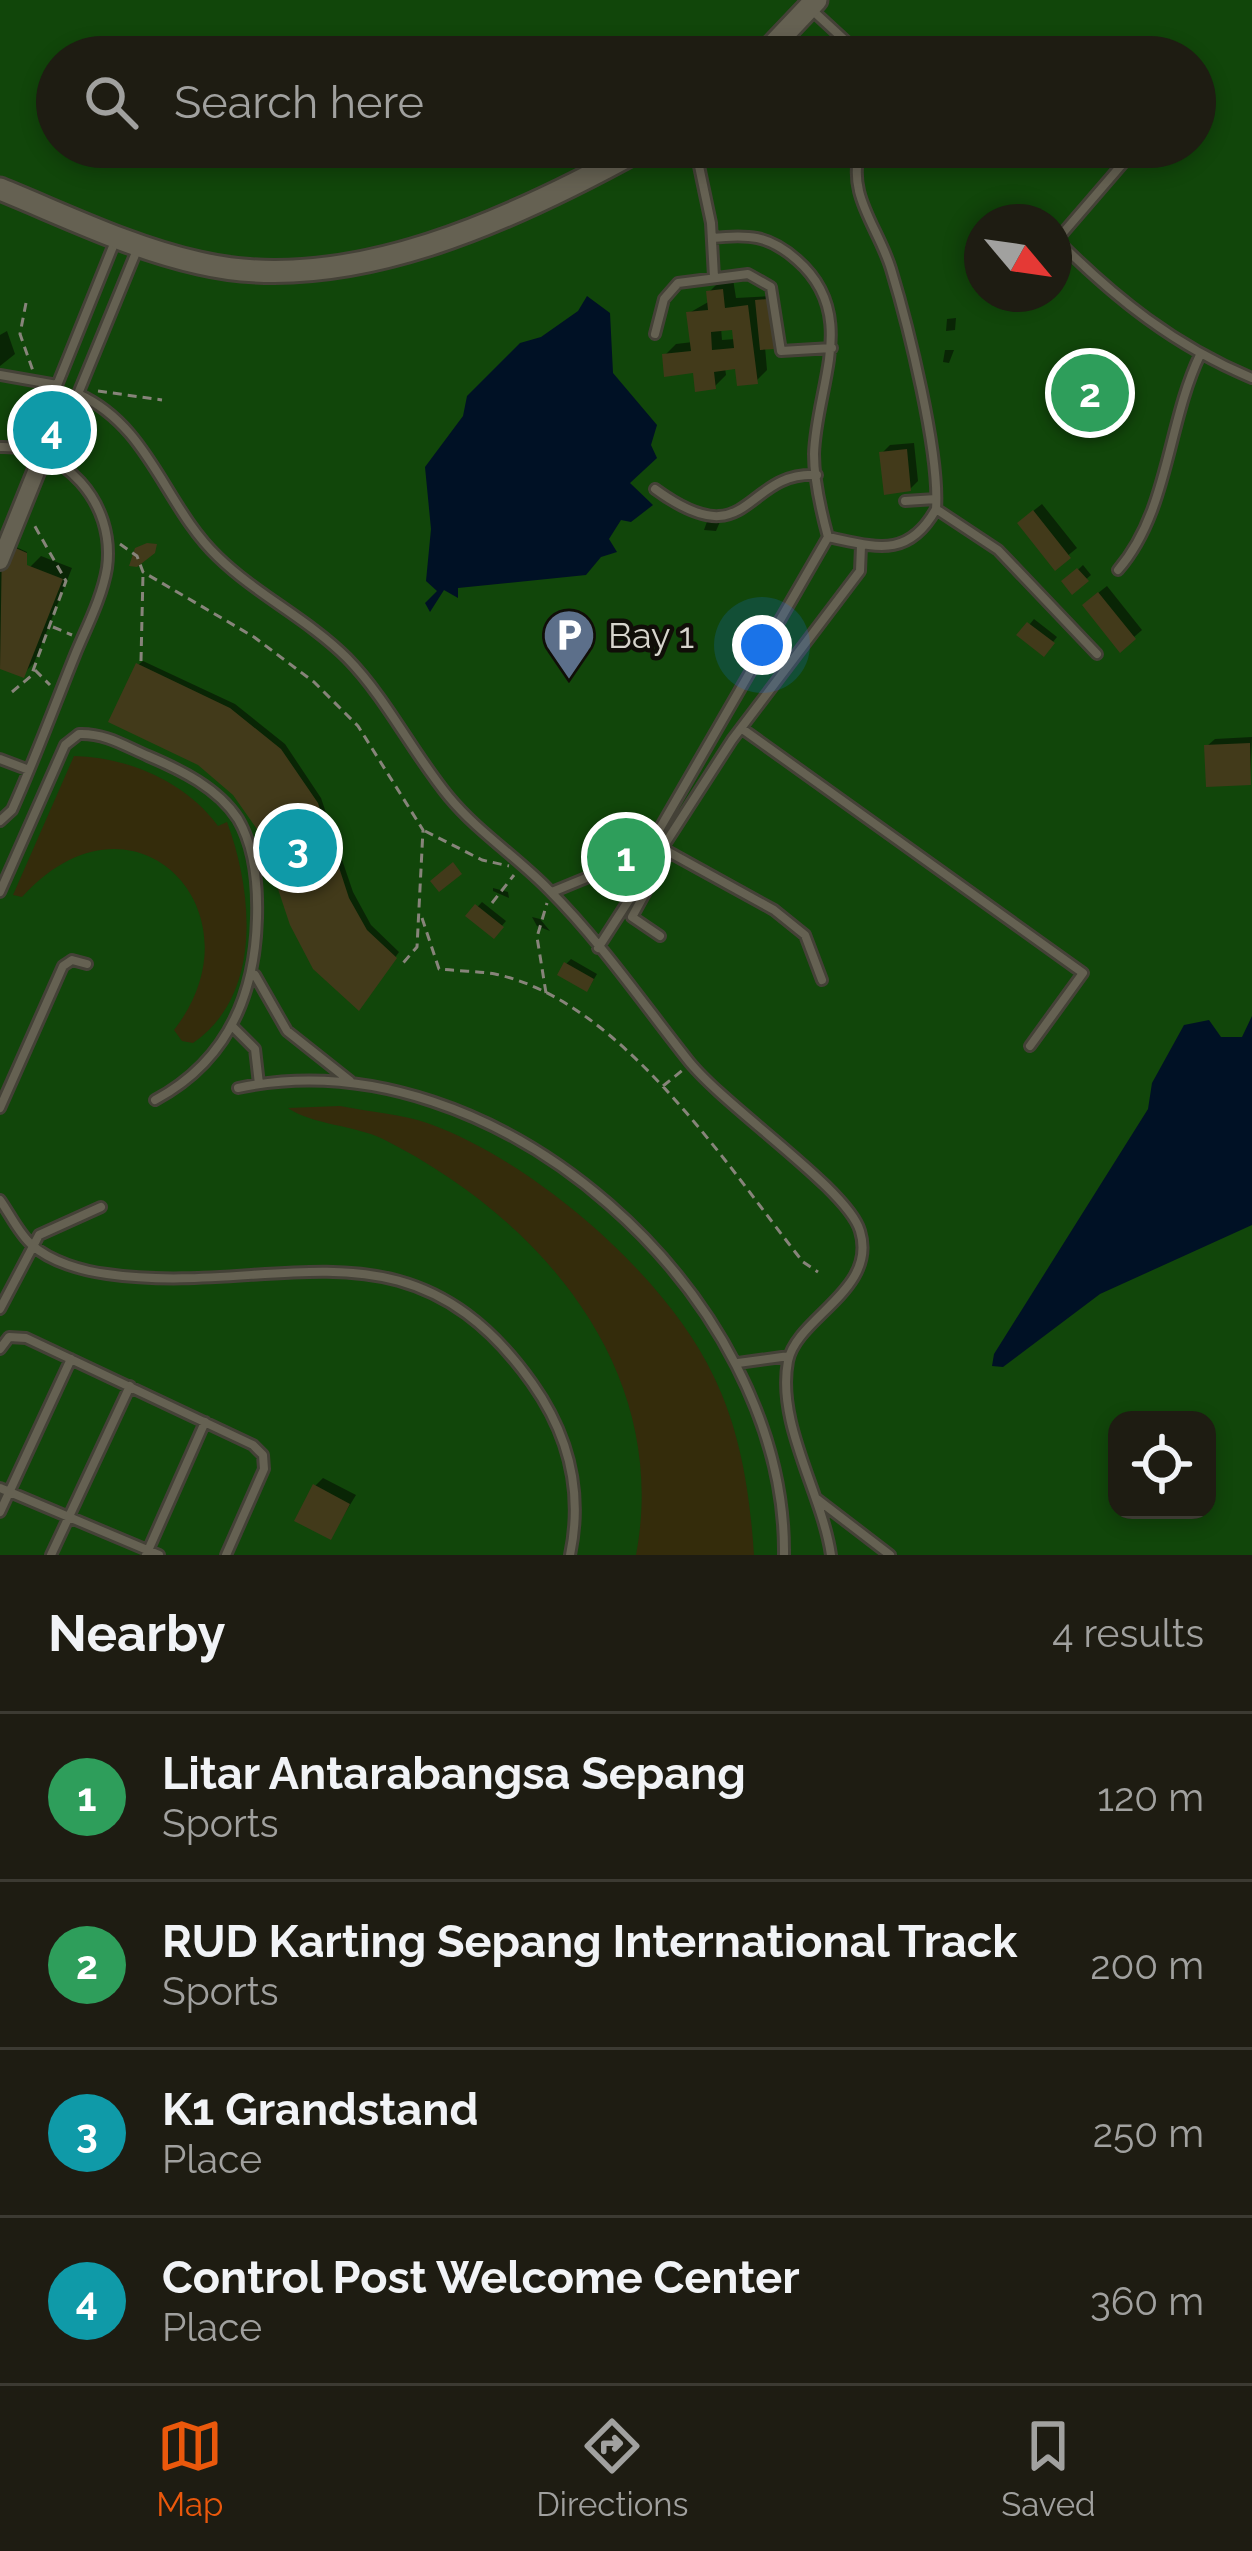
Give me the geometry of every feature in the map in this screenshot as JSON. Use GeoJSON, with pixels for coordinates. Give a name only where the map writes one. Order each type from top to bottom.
{"type":"FeatureCollection","features":[{"type":"Feature","properties":{"kind":"street"},"geometry":{"type":"LineString","coordinates":[[782,36],[813,4]]}},
{"type":"Feature","properties":{"kind":"street"},"geometry":{"type":"LineString","coordinates":[[0,189],[199,263],[260,273],[325,272],[375,262],[528,202],[600,168]]}},
{"type":"Feature","properties":{"kind":"street"},"geometry":{"type":"LineString","coordinates":[[0,561],[43,452]]}},
{"type":"Feature","properties":{"kind":"lane"},"geometry":{"type":"LineString","coordinates":[[813,4],[843,36]]}},
{"type":"Feature","properties":{"kind":"lane"},"geometry":{"type":"LineString","coordinates":[[699,168],[714,277]]}},
{"type":"Feature","properties":{"kind":"lane"},"geometry":{"type":"LineString","coordinates":[[827,537],[861,546],[901,547],[936,504],[910,340],[876,226],[856,190],[859,168]]}},
{"type":"Feature","properties":{"kind":"lane"},"geometry":{"type":"LineString","coordinates":[[1072,223],[1119,168]]}},
{"type":"Feature","properties":{"kind":"lane"},"geometry":{"type":"LineString","coordinates":[[43,452],[45,415],[117,236]]}},
{"type":"Feature","properties":{"kind":"lane"},"geometry":{"type":"LineString","coordinates":[[660,936],[632,917],[660,847],[827,537],[814,455],[832,348],[829,308],[803,265],[770,239],[712,238]]}},
{"type":"Feature","properties":{"kind":"lane"},"geometry":{"type":"LineString","coordinates":[[43,452],[67,423],[140,243]]}},
{"type":"Feature","properties":{"kind":"lane"},"geometry":{"type":"LineString","coordinates":[[1072,256],[1133,311],[1200,355],[1252,378]]}},
{"type":"Feature","properties":{"kind":"lane"},"geometry":{"type":"LineString","coordinates":[[655,334],[664,299],[678,283],[714,277],[762,278],[777,305],[782,351],[832,348]]}},
{"type":"Feature","properties":{"kind":"lane"},"geometry":{"type":"LineString","coordinates":[[1118,570],[1145,530],[1200,355]]}},
{"type":"Feature","properties":{"kind":"lane"},"geometry":{"type":"LineString","coordinates":[[0,375],[57,385]]}},
{"type":"Feature","properties":{"kind":"lane"},"geometry":{"type":"LineString","coordinates":[[78,394],[121,420],[219,558],[297,613],[346,657],[453,801],[552,892],[717,1092],[831,1190],[855,1219],[862,1244],[854,1274],[831,1310],[789,1356],[738,1363]]}},
{"type":"Feature","properties":{"kind":"lane"},"geometry":{"type":"LineString","coordinates":[[45,415],[67,423]]}},
{"type":"Feature","properties":{"kind":"lane"},"geometry":{"type":"LineString","coordinates":[[0,447],[43,452],[89,494],[104,532],[106,570],[29,770],[12,810],[0,821]]}},
{"type":"Feature","properties":{"kind":"lane"},"geometry":{"type":"LineString","coordinates":[[656,489],[681,507],[716,517],[751,506],[783,478],[817,475]]}},
{"type":"Feature","properties":{"kind":"lane"},"geometry":{"type":"LineString","coordinates":[[905,501],[936,504],[998,550],[1097,654]]}},
{"type":"Feature","properties":{"kind":"lane"},"geometry":{"type":"LineString","coordinates":[[598,948],[741,728],[860,571],[861,546]]}},
{"type":"Feature","properties":{"kind":"lane"},"geometry":{"type":"LineString","coordinates":[[741,728],[1083,973],[1030,1046]]}},
{"type":"Feature","properties":{"kind":"lane"},"geometry":{"type":"LineString","coordinates":[[0,892],[64,745],[79,734],[118,741],[191,777],[238,820],[256,878],[254,974],[232,1027],[195,1073],[155,1100]]}},
{"type":"Feature","properties":{"kind":"lane"},"geometry":{"type":"LineString","coordinates":[[0,759],[29,770]]}},
{"type":"Feature","properties":{"kind":"lane"},"geometry":{"type":"LineString","coordinates":[[552,892],[595,878],[660,847]]}},
{"type":"Feature","properties":{"kind":"lane"},"geometry":{"type":"LineString","coordinates":[[660,847],[774,910],[805,935],[822,980]]}},
{"type":"Feature","properties":{"kind":"lane"},"geometry":{"type":"LineString","coordinates":[[0,1108],[62,966],[73,960],[87,964]]}},
{"type":"Feature","properties":{"kind":"lane"},"geometry":{"type":"LineString","coordinates":[[254,974],[287,1031],[350,1081]]}},
{"type":"Feature","properties":{"kind":"lane"},"geometry":{"type":"LineString","coordinates":[[232,1027],[255,1049],[260,1084]]}},
{"type":"Feature","properties":{"kind":"lane"},"geometry":{"type":"LineString","coordinates":[[238,1088],[350,1081],[422,1094],[534,1149],[635,1231],[697,1301],[738,1363],[768,1438],[782,1506],[784,1555]]}},
{"type":"Feature","properties":{"kind":"lane"},"geometry":{"type":"LineString","coordinates":[[495,1126],[523,1149]]}},
{"type":"Feature","properties":{"kind":"lane"},"geometry":{"type":"LineString","coordinates":[[0,1200],[31,1244],[67,1264],[131,1277],[320,1268],[351,1271],[393,1279],[461,1312],[508,1350],[542,1398],[566,1447],[575,1486],[570,1555]]}},
{"type":"Feature","properties":{"kind":"lane"},"geometry":{"type":"LineString","coordinates":[[0,1309],[31,1244],[47,1230],[101,1208]]}},
{"type":"Feature","properties":{"kind":"lane"},"geometry":{"type":"LineString","coordinates":[[697,1301],[708,1326]]}},
{"type":"Feature","properties":{"kind":"lane"},"geometry":{"type":"LineString","coordinates":[[0,1349],[9,1337],[26,1338],[205,1422],[263,1455],[264,1469],[226,1555]]}},
{"type":"Feature","properties":{"kind":"lane"},"geometry":{"type":"LineString","coordinates":[[789,1356],[788,1395],[831,1555]]}},
{"type":"Feature","properties":{"kind":"lane"},"geometry":{"type":"LineString","coordinates":[[0,1512],[5,1488],[71,1359]]}},
{"type":"Feature","properties":{"kind":"lane"},"geometry":{"type":"LineString","coordinates":[[51,1555],[130,1386]]}},
{"type":"Feature","properties":{"kind":"lane"},"geometry":{"type":"LineString","coordinates":[[147,1552],[205,1422]]}},
{"type":"Feature","properties":{"kind":"lane"},"geometry":{"type":"LineString","coordinates":[[5,1488],[159,1555]]}},
{"type":"Feature","properties":{"kind":"lane"},"geometry":{"type":"LineString","coordinates":[[816,1498],[890,1555]]}},
{"type":"Feature","properties":{"kind":"path"},"geometry":{"type":"LineString","coordinates":[[26,303],[20,334],[32,368]]}},
{"type":"Feature","properties":{"kind":"path"},"geometry":{"type":"LineString","coordinates":[[98,391],[162,400]]}},
{"type":"Feature","properties":{"kind":"path"},"geometry":{"type":"LineString","coordinates":[[12,692],[34,669],[66,581],[23,506]]}},
{"type":"Feature","properties":{"kind":"path"},"geometry":{"type":"LineString","coordinates":[[104,532],[137,556],[143,572],[140,661]]}},
{"type":"Feature","properties":{"kind":"path"},"geometry":{"type":"LineString","coordinates":[[143,572],[254,637],[314,682],[358,726],[423,830],[482,860],[523,865]]}},
{"type":"Feature","properties":{"kind":"path"},"geometry":{"type":"LineString","coordinates":[[51,626],[82,639]]}},
{"type":"Feature","properties":{"kind":"path"},"geometry":{"type":"LineString","coordinates":[[34,669],[59,694]]}},
{"type":"Feature","properties":{"kind":"path"},"geometry":{"type":"LineString","coordinates":[[403,963],[417,947],[422,916],[423,830]]}},
{"type":"Feature","properties":{"kind":"path"},"geometry":{"type":"LineString","coordinates":[[492,902],[523,865]]}},
{"type":"Feature","properties":{"kind":"path"},"geometry":{"type":"LineString","coordinates":[[546,995],[537,937],[552,892]]}},
{"type":"Feature","properties":{"kind":"path"},"geometry":{"type":"LineString","coordinates":[[422,916],[439,969],[498,975],[546,995],[609,1036],[662,1087],[803,1262],[818,1272]]}},
{"type":"Feature","properties":{"kind":"path"},"geometry":{"type":"LineString","coordinates":[[662,1087],[676,1076]]}},
{"type":"Feature","properties":{"kind":"green space"},"geometry":{"type":"Polygon","coordinates":[[[0,0],[1252,0],[1252,1555],[0,1555],[0,0]]]}},
{"type":"Feature","properties":{"kind":"sand"},"geometry":{"type":"Polygon","coordinates":[[[74,756],[115,761],[154,775],[190,797],[218,826],[227,822],[242,879],[246,941],[231,998],[216,1023],[193,1043],[182,1041],[174,1030],[198,985],[205,942],[196,904],[174,873],[143,854],[106,849],[64,863],[22,897],[13,895],[74,756]]]}},
{"type":"Feature","properties":{"kind":"sand"},"geometry":{"type":"Polygon","coordinates":[[[340,1106],[430,1124],[470,1142],[553,1194],[631,1263],[693,1339],[723,1398],[743,1464],[754,1555],[636,1555],[642,1487],[633,1423],[613,1362],[582,1307],[541,1256],[494,1211],[440,1172],[383,1139],[288,1108],[340,1106]]]}},
{"type":"Feature","properties":{"kind":"water"},"geometry":{"type":"Polygon","coordinates":[[[587,296],[610,313],[613,373],[657,425],[651,445],[657,458],[630,483],[653,505],[631,522],[621,520],[609,539],[617,552],[601,557],[586,575],[458,588],[458,598],[444,590],[430,612],[425,603],[437,591],[426,581],[431,529],[425,467],[463,416],[467,396],[520,343],[541,337],[578,311],[587,296]]]}},
{"type":"Feature","properties":{"kind":"water"},"geometry":{"type":"Polygon","coordinates":[[[1252,1016],[1252,1225],[1100,1294],[1003,1367],[992,1366],[994,1354],[1148,1109],[1152,1083],[1184,1025],[1209,1020],[1221,1037],[1242,1037],[1252,1016]]]}},
{"type":"Feature","properties":{"kind":"building"},"geometry":{"type":"Polygon","coordinates":[[[723,289],[725,308],[748,305],[758,384],[737,386],[735,369],[714,372],[716,389],[695,392],[693,373],[664,377],[662,354],[691,351],[686,312],[708,310],[706,291],[723,289]],[[732,330],[711,332],[712,350],[734,348],[732,330]]]}},
{"type":"Feature","properties":{"kind":"building"},"geometry":{"type":"Polygon","coordinates":[[[768,299],[774,349],[760,350],[755,300],[768,299]]]}},
{"type":"Feature","properties":{"kind":"building"},"geometry":{"type":"Polygon","coordinates":[[[907,449],[911,491],[884,495],[879,452],[907,449]]]}},
{"type":"Feature","properties":{"kind":"building"},"geometry":{"type":"Polygon","coordinates":[[[1033,510],[1071,558],[1055,571],[1017,523],[1033,510]]]}},
{"type":"Feature","properties":{"kind":"building"},"geometry":{"type":"Polygon","coordinates":[[[2,542],[27,553],[27,565],[63,579],[24,678],[0,669],[2,542]]]}},
{"type":"Feature","properties":{"kind":"building"},"geometry":{"type":"Polygon","coordinates":[[[157,544],[155,553],[137,567],[129,566],[135,548],[157,544]]]}},
{"type":"Feature","properties":{"kind":"building"},"geometry":{"type":"Polygon","coordinates":[[[1077,568],[1089,581],[1072,595],[1061,581],[1077,568]]]}},
{"type":"Feature","properties":{"kind":"building"},"geometry":{"type":"Polygon","coordinates":[[[1098,592],[1136,639],[1120,653],[1082,605],[1098,592]]]}},
{"type":"Feature","properties":{"kind":"building"},"geometry":{"type":"Polygon","coordinates":[[[1027,622],[1055,643],[1044,657],[1016,635],[1027,622]]]}},
{"type":"Feature","properties":{"kind":"building"},"geometry":{"type":"Polygon","coordinates":[[[136,663],[230,708],[281,749],[318,803],[349,898],[367,930],[397,958],[359,1011],[313,969],[290,925],[259,832],[233,795],[198,765],[108,722],[136,663]]]}},
{"type":"Feature","properties":{"kind":"building"},"geometry":{"type":"Polygon","coordinates":[[[1250,743],[1251,785],[1206,787],[1204,745],[1250,743]]]}},
{"type":"Feature","properties":{"kind":"building"},"geometry":{"type":"Polygon","coordinates":[[[453,862],[462,874],[439,892],[430,881],[453,862]]]}},
{"type":"Feature","properties":{"kind":"building"},"geometry":{"type":"Polygon","coordinates":[[[475,904],[504,927],[494,939],[465,916],[475,904]]]}},
{"type":"Feature","properties":{"kind":"building"},"geometry":{"type":"Polygon","coordinates":[[[564,962],[594,979],[587,992],[557,975],[564,962]]]}},
{"type":"Feature","properties":{"kind":"building"},"geometry":{"type":"Polygon","coordinates":[[[313,1484],[350,1504],[331,1540],[294,1521],[313,1484]]]}},
{"type":"Feature","properties":{"kind":"place","name":"RUD Karting Sepang International Track"},"geometry":{"type":"Point","coordinates":[1090,393]}},
{"type":"Feature","properties":{"kind":"place","name":"Control Post Welcome Center"},"geometry":{"type":"Point","coordinates":[52,430]}},
{"type":"Feature","properties":{"kind":"place","name":"Bay 1"},"geometry":{"type":"Point","coordinates":[569,681]}},
{"type":"Feature","properties":{"kind":"place","name":"K1 Grandstand"},"geometry":{"type":"Point","coordinates":[298,848]}},
{"type":"Feature","properties":{"kind":"place","name":"Litar Antarabangsa Sepang"},"geometry":{"type":"Point","coordinates":[626,857]}}]}
